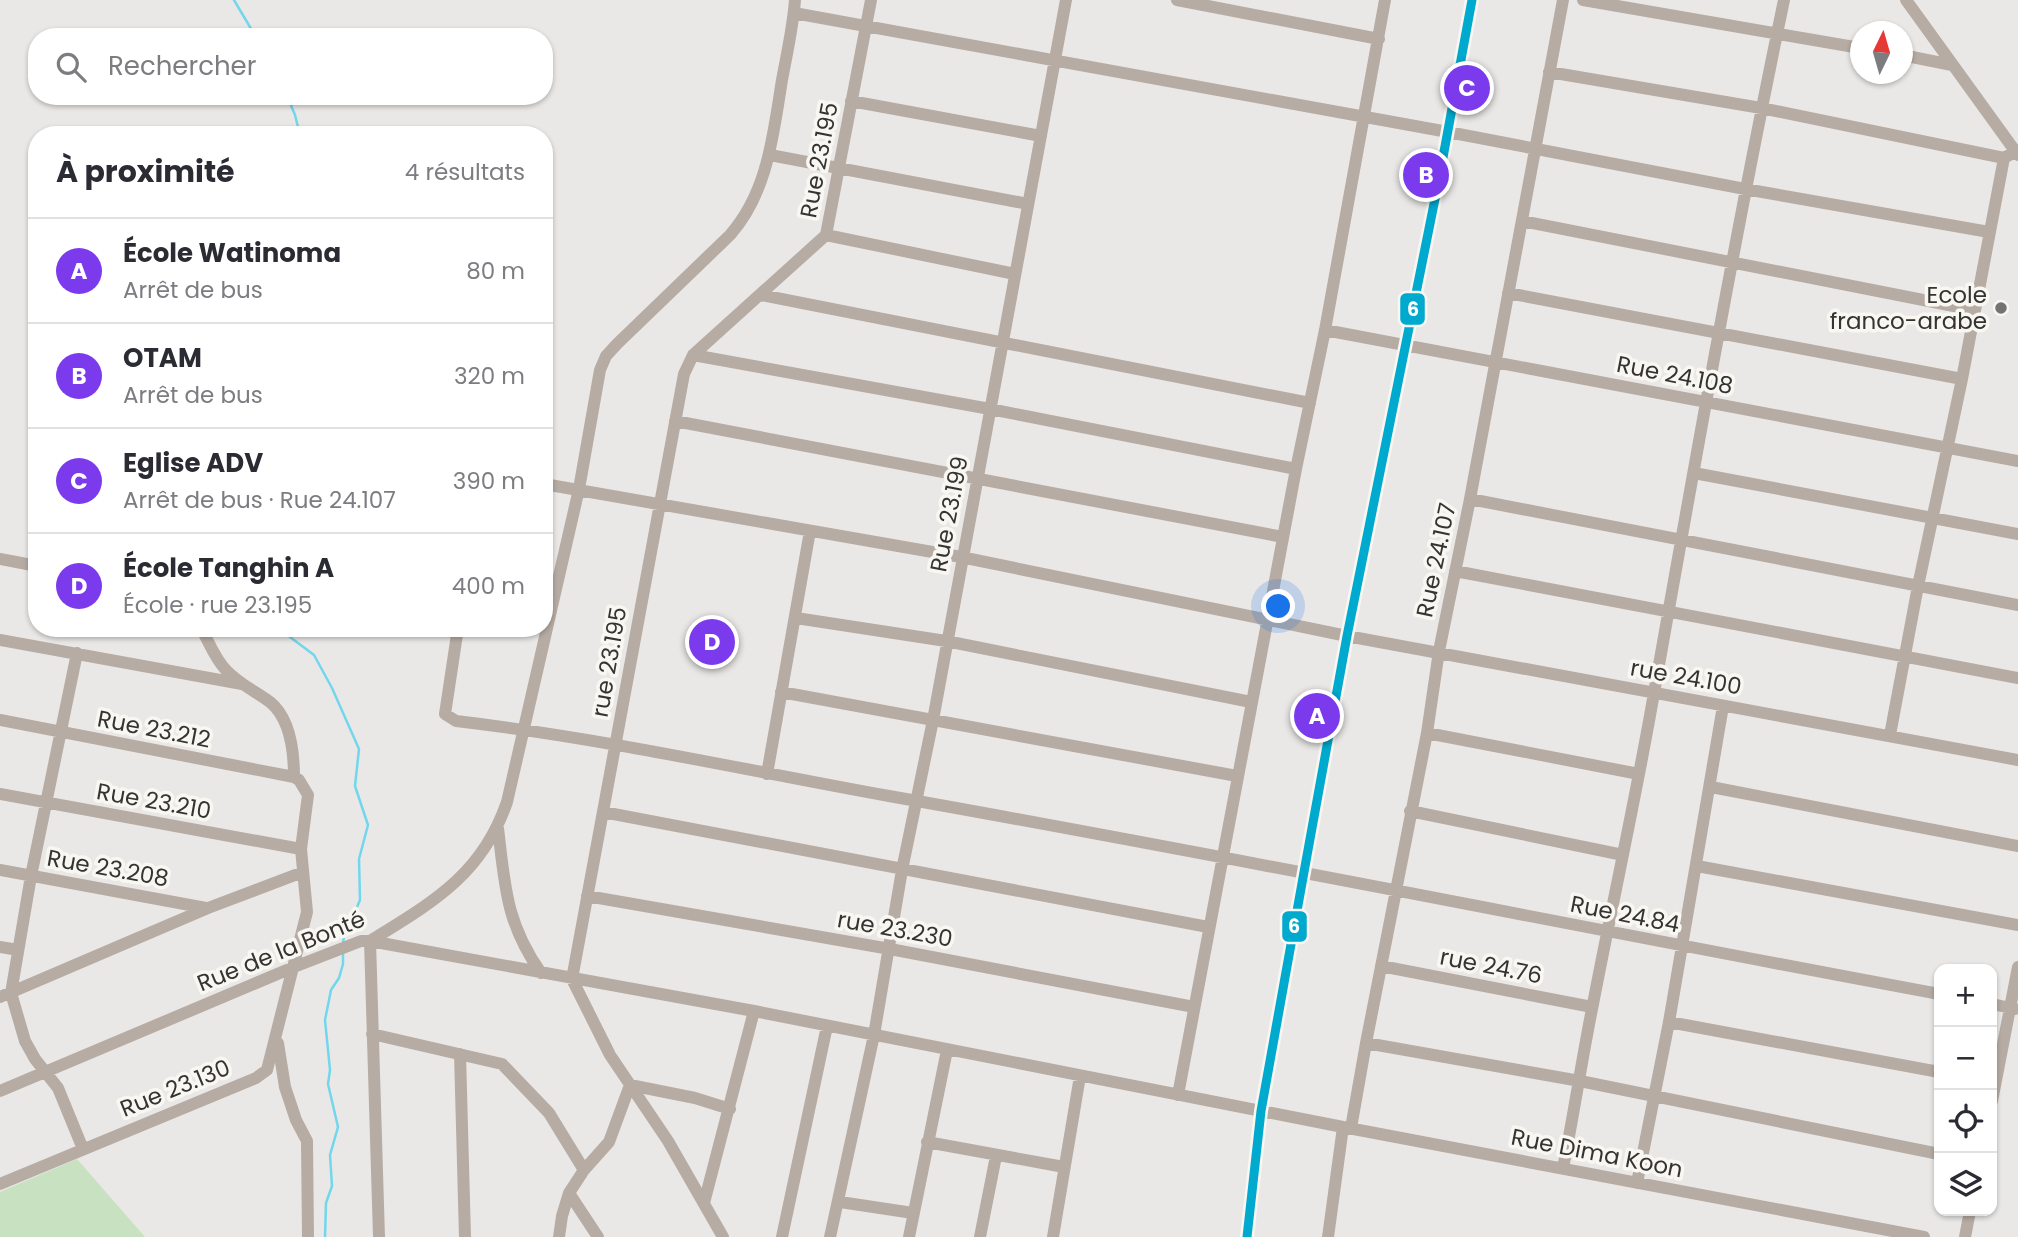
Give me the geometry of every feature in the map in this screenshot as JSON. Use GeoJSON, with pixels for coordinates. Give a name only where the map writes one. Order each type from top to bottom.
{"type":"FeatureCollection","features":[{"type":"Feature","properties":{"kind":"street","name":"Rue 23.195"},"geometry":{"type":"LineString","coordinates":[[693,355],[826,235],[871,0]]}},
{"type":"Feature","properties":{"kind":"street","name":"Rue 23.199"},"geometry":{"type":"LineString","coordinates":[[830,1237],[840,1202],[874,1035],[902,870],[933,720],[1066,0]]}},
{"type":"Feature","properties":{"kind":"street"},"geometry":{"type":"LineString","coordinates":[[1177,0],[1379,39]]}},
{"type":"Feature","properties":{"kind":"street"},"geometry":{"type":"LineString","coordinates":[[1178,1095],[1251,702],[1325,330],[1385,0]]}},
{"type":"Feature","properties":{"kind":"street"},"geometry":{"type":"LineString","coordinates":[[1247,1237],[1261,1111],[1304,872],[1347,636],[1472,0]]}},
{"type":"Feature","properties":{"kind":"street","name":"Rue 24.107"},"geometry":{"type":"LineString","coordinates":[[1328,1237],[1347,1128],[1427,733],[1439,651],[1563,0]]}},
{"type":"Feature","properties":{"kind":"street"},"geometry":{"type":"LineString","coordinates":[[1583,0],[1850,46]]}},
{"type":"Feature","properties":{"kind":"street"},"geometry":{"type":"LineString","coordinates":[[1563,1168],[1639,774],[1745,189],[1784,0]]}},
{"type":"Feature","properties":{"kind":"street"},"geometry":{"type":"LineString","coordinates":[[1906,0],[2014,154]]}},
{"type":"Feature","properties":{"kind":"street"},"geometry":{"type":"LineString","coordinates":[[794,6],[866,26],[1989,232]]}},
{"type":"Feature","properties":{"kind":"street","name":"Rue de la Bonté"},"geometry":{"type":"LineString","coordinates":[[553,602],[579,489],[596,389],[607,356],[745,218],[756,198],[770,155],[794,6]]}},
{"type":"Feature","properties":{"kind":"street"},"geometry":{"type":"LineString","coordinates":[[1913,57],[1952,65]]}},
{"type":"Feature","properties":{"kind":"street"},"geometry":{"type":"LineString","coordinates":[[1549,72],[2014,154]]}},
{"type":"Feature","properties":{"kind":"street"},"geometry":{"type":"LineString","coordinates":[[851,101],[1041,136]]}},
{"type":"Feature","properties":{"kind":"street"},"geometry":{"type":"LineString","coordinates":[[1890,735],[1989,232],[2014,154]]}},
{"type":"Feature","properties":{"kind":"street"},"geometry":{"type":"LineString","coordinates":[[770,155],[1028,204]]}},
{"type":"Feature","properties":{"kind":"street"},"geometry":{"type":"LineString","coordinates":[[1522,221],[1974,310]]}},
{"type":"Feature","properties":{"kind":"street"},"geometry":{"type":"LineString","coordinates":[[826,235],[1015,274]]}},
{"type":"Feature","properties":{"kind":"street"},"geometry":{"type":"LineString","coordinates":[[1508,293],[1962,379]]}},
{"type":"Feature","properties":{"kind":"street"},"geometry":{"type":"LineString","coordinates":[[761,295],[1310,403]]}},
{"type":"Feature","properties":{"kind":"street","name":"Rue 24.108"},"geometry":{"type":"LineString","coordinates":[[1325,330],[2018,461]]}},
{"type":"Feature","properties":{"kind":"street"},"geometry":{"type":"LineString","coordinates":[[693,355],[990,409],[1296,469]]}},
{"type":"Feature","properties":{"kind":"street","name":"rue 23.195"},"geometry":{"type":"LineString","coordinates":[[572,979],[684,374],[693,355]]}},
{"type":"Feature","properties":{"kind":"street"},"geometry":{"type":"LineString","coordinates":[[675,421],[1283,537]]}},
{"type":"Feature","properties":{"kind":"street"},"geometry":{"type":"LineString","coordinates":[[1694,473],[2018,534]]}},
{"type":"Feature","properties":{"kind":"street","name":"rue 24.100"},"geometry":{"type":"LineString","coordinates":[[553,485],[961,557],[1347,636],[2018,760]]}},
{"type":"Feature","properties":{"kind":"street"},"geometry":{"type":"LineString","coordinates":[[1470,499],[2018,605]]}},
{"type":"Feature","properties":{"kind":"street"},"geometry":{"type":"LineString","coordinates":[[767,774],[810,531]]}},
{"type":"Feature","properties":{"kind":"street"},"geometry":{"type":"LineString","coordinates":[[0,559],[28,564]]}},
{"type":"Feature","properties":{"kind":"street"},"geometry":{"type":"LineString","coordinates":[[1455,570],[2018,678]]}},
{"type":"Feature","properties":{"kind":"street"},"geometry":{"type":"LineString","coordinates":[[796,618],[946,641],[1251,702]]}},
{"type":"Feature","properties":{"kind":"street"},"geometry":{"type":"LineString","coordinates":[[206,637],[220,663],[242,684]]}},
{"type":"Feature","properties":{"kind":"street","name":"Rue 24.84"},"geometry":{"type":"LineString","coordinates":[[457,637],[445,714],[456,722],[615,743],[767,774],[1223,856],[1934,994]]}},
{"type":"Feature","properties":{"kind":"street","name":"Rue de la Bonté"},"geometry":{"type":"LineString","coordinates":[[0,1091],[318,957],[365,941],[446,892],[464,875],[498,828],[507,802],[545,637]]}},
{"type":"Feature","properties":{"kind":"street"},"geometry":{"type":"LineString","coordinates":[[0,640],[242,684]]}},
{"type":"Feature","properties":{"kind":"street"},"geometry":{"type":"LineString","coordinates":[[76,653],[18,950],[5,995],[35,1059],[58,1088],[83,1149]]}},
{"type":"Feature","properties":{"kind":"street","name":"Rue 23.130"},"geometry":{"type":"LineString","coordinates":[[0,1184],[256,1078],[267,1070],[307,912],[301,849],[308,796],[297,779],[283,715],[267,700],[242,684]]}},
{"type":"Feature","properties":{"kind":"street"},"geometry":{"type":"LineString","coordinates":[[782,692],[1237,776]]}},
{"type":"Feature","properties":{"kind":"street"},"geometry":{"type":"LineString","coordinates":[[1637,1182],[1669,1021],[1723,706]]}},
{"type":"Feature","properties":{"kind":"street","name":"Rue 23.212"},"geometry":{"type":"LineString","coordinates":[[0,720],[297,779]]}},
{"type":"Feature","properties":{"kind":"street"},"geometry":{"type":"LineString","coordinates":[[1427,733],[1639,774]]}},
{"type":"Feature","properties":{"kind":"street"},"geometry":{"type":"LineString","coordinates":[[1711,786],[2018,846]]}},
{"type":"Feature","properties":{"kind":"street","name":"Rue 23.210"},"geometry":{"type":"LineString","coordinates":[[0,794],[301,849]]}},
{"type":"Feature","properties":{"kind":"street"},"geometry":{"type":"LineString","coordinates":[[1410,811],[1623,855]]}},
{"type":"Feature","properties":{"kind":"street"},"geometry":{"type":"LineString","coordinates":[[603,812],[1208,927]]}},
{"type":"Feature","properties":{"kind":"street"},"geometry":{"type":"LineString","coordinates":[[498,828],[513,921],[527,952],[541,973]]}},
{"type":"Feature","properties":{"kind":"street"},"geometry":{"type":"LineString","coordinates":[[1697,866],[2018,925]]}},
{"type":"Feature","properties":{"kind":"street","name":"Rue 23.208"},"geometry":{"type":"LineString","coordinates":[[0,870],[208,908]]}},
{"type":"Feature","properties":{"kind":"street"},"geometry":{"type":"LineString","coordinates":[[5,995],[208,908],[303,872]]}},
{"type":"Feature","properties":{"kind":"street","name":"rue 23.230"},"geometry":{"type":"LineString","coordinates":[[587,896],[890,949],[1194,1007]]}},
{"type":"Feature","properties":{"kind":"street"},"geometry":{"type":"LineString","coordinates":[[365,941],[372,1034],[379,1237]]}},
{"type":"Feature","properties":{"kind":"street","name":"Rue Dima Koon"},"geometry":{"type":"LineString","coordinates":[[365,941],[754,1011],[1347,1128],[1924,1237]]}},
{"type":"Feature","properties":{"kind":"street"},"geometry":{"type":"LineString","coordinates":[[0,947],[18,950]]}},
{"type":"Feature","properties":{"kind":"street","name":"rue 24.76"},"geometry":{"type":"LineString","coordinates":[[1381,967],[1592,1007]]}},
{"type":"Feature","properties":{"kind":"street"},"geometry":{"type":"LineString","coordinates":[[1997,1071],[2014,1009],[2018,967]]}},
{"type":"Feature","properties":{"kind":"street"},"geometry":{"type":"LineString","coordinates":[[572,979],[610,1055],[668,1141],[723,1237]]}},
{"type":"Feature","properties":{"kind":"street"},"geometry":{"type":"LineString","coordinates":[[704,1203],[754,1011]]}},
{"type":"Feature","properties":{"kind":"street"},"geometry":{"type":"LineString","coordinates":[[1669,1021],[1934,1071]]}},
{"type":"Feature","properties":{"kind":"street"},"geometry":{"type":"LineString","coordinates":[[782,1237],[827,1026]]}},
{"type":"Feature","properties":{"kind":"street"},"geometry":{"type":"LineString","coordinates":[[372,1034],[495,1061],[508,1068],[549,1113],[584,1170]]}},
{"type":"Feature","properties":{"kind":"street"},"geometry":{"type":"LineString","coordinates":[[277,1036],[285,1087],[296,1120],[307,1141],[309,1237]]}},
{"type":"Feature","properties":{"kind":"street"},"geometry":{"type":"LineString","coordinates":[[1366,1043],[1580,1081],[1934,1153]]}},
{"type":"Feature","properties":{"kind":"street"},"geometry":{"type":"LineString","coordinates":[[909,1237],[947,1050]]}},
{"type":"Feature","properties":{"kind":"street"},"geometry":{"type":"LineString","coordinates":[[460,1054],[465,1237]]}},
{"type":"Feature","properties":{"kind":"street"},"geometry":{"type":"LineString","coordinates":[[1053,1237],[1080,1076]]}},
{"type":"Feature","properties":{"kind":"street"},"geometry":{"type":"LineString","coordinates":[[630,1085],[705,1100],[730,1110]]}},
{"type":"Feature","properties":{"kind":"street"},"geometry":{"type":"LineString","coordinates":[[559,1237],[569,1193],[584,1170],[609,1142],[630,1085]]}},
{"type":"Feature","properties":{"kind":"street"},"geometry":{"type":"LineString","coordinates":[[928,1142],[1065,1167]]}},
{"type":"Feature","properties":{"kind":"street"},"geometry":{"type":"LineString","coordinates":[[980,1237],[996,1156]]}},
{"type":"Feature","properties":{"kind":"street"},"geometry":{"type":"LineString","coordinates":[[569,1193],[598,1237]]}},
{"type":"Feature","properties":{"kind":"street"},"geometry":{"type":"LineString","coordinates":[[840,1202],[913,1213]]}},
{"type":"Feature","properties":{"kind":"street"},"geometry":{"type":"LineString","coordinates":[[1965,1237],[1969,1216]]}},
{"type":"Feature","properties":{"kind":"green space"},"geometry":{"type":"Polygon","coordinates":[[[77,1159],[145,1237],[0,1237],[0,1192],[77,1159]]]}},
{"type":"Feature","properties":{"kind":"waterway"},"geometry":{"type":"LineString","coordinates":[[234,0],[251,28]]}},
{"type":"Feature","properties":{"kind":"waterway"},"geometry":{"type":"LineString","coordinates":[[291,105],[298,126]]}},
{"type":"Feature","properties":{"kind":"waterway"},"geometry":{"type":"LineString","coordinates":[[290,637],[314,655],[359,749],[355,786],[368,825],[359,859],[360,900],[352,919],[345,927],[343,944]]}},
{"type":"Feature","properties":{"kind":"waterway"},"geometry":{"type":"LineString","coordinates":[[325,1237],[326,1203],[332,1186],[330,1155],[338,1127],[328,1084],[330,1070],[325,1020],[331,990],[339,978],[343,964],[343,951]]}},
{"type":"Feature","properties":{"kind":"transit line","name":"6"},"geometry":{"type":"LineString","coordinates":[[1247,1237],[1261,1111],[1304,872],[1347,636],[1439,179],[1472,0]]}},
{"type":"Feature","properties":{"kind":"place","name":"Eglise ADV"},"geometry":{"type":"Point","coordinates":[1467,88]}},
{"type":"Feature","properties":{"kind":"place","name":"OTAM"},"geometry":{"type":"Point","coordinates":[1426,175]}},
{"type":"Feature","properties":{"kind":"place","name":"Ecole franco-arabe"},"geometry":{"type":"Point","coordinates":[2001,308]}},
{"type":"Feature","properties":{"kind":"place","name":"École Tanghin A"},"geometry":{"type":"Point","coordinates":[712,642]}},
{"type":"Feature","properties":{"kind":"place","name":"École Watinoma"},"geometry":{"type":"Point","coordinates":[1317,716]}}]}
